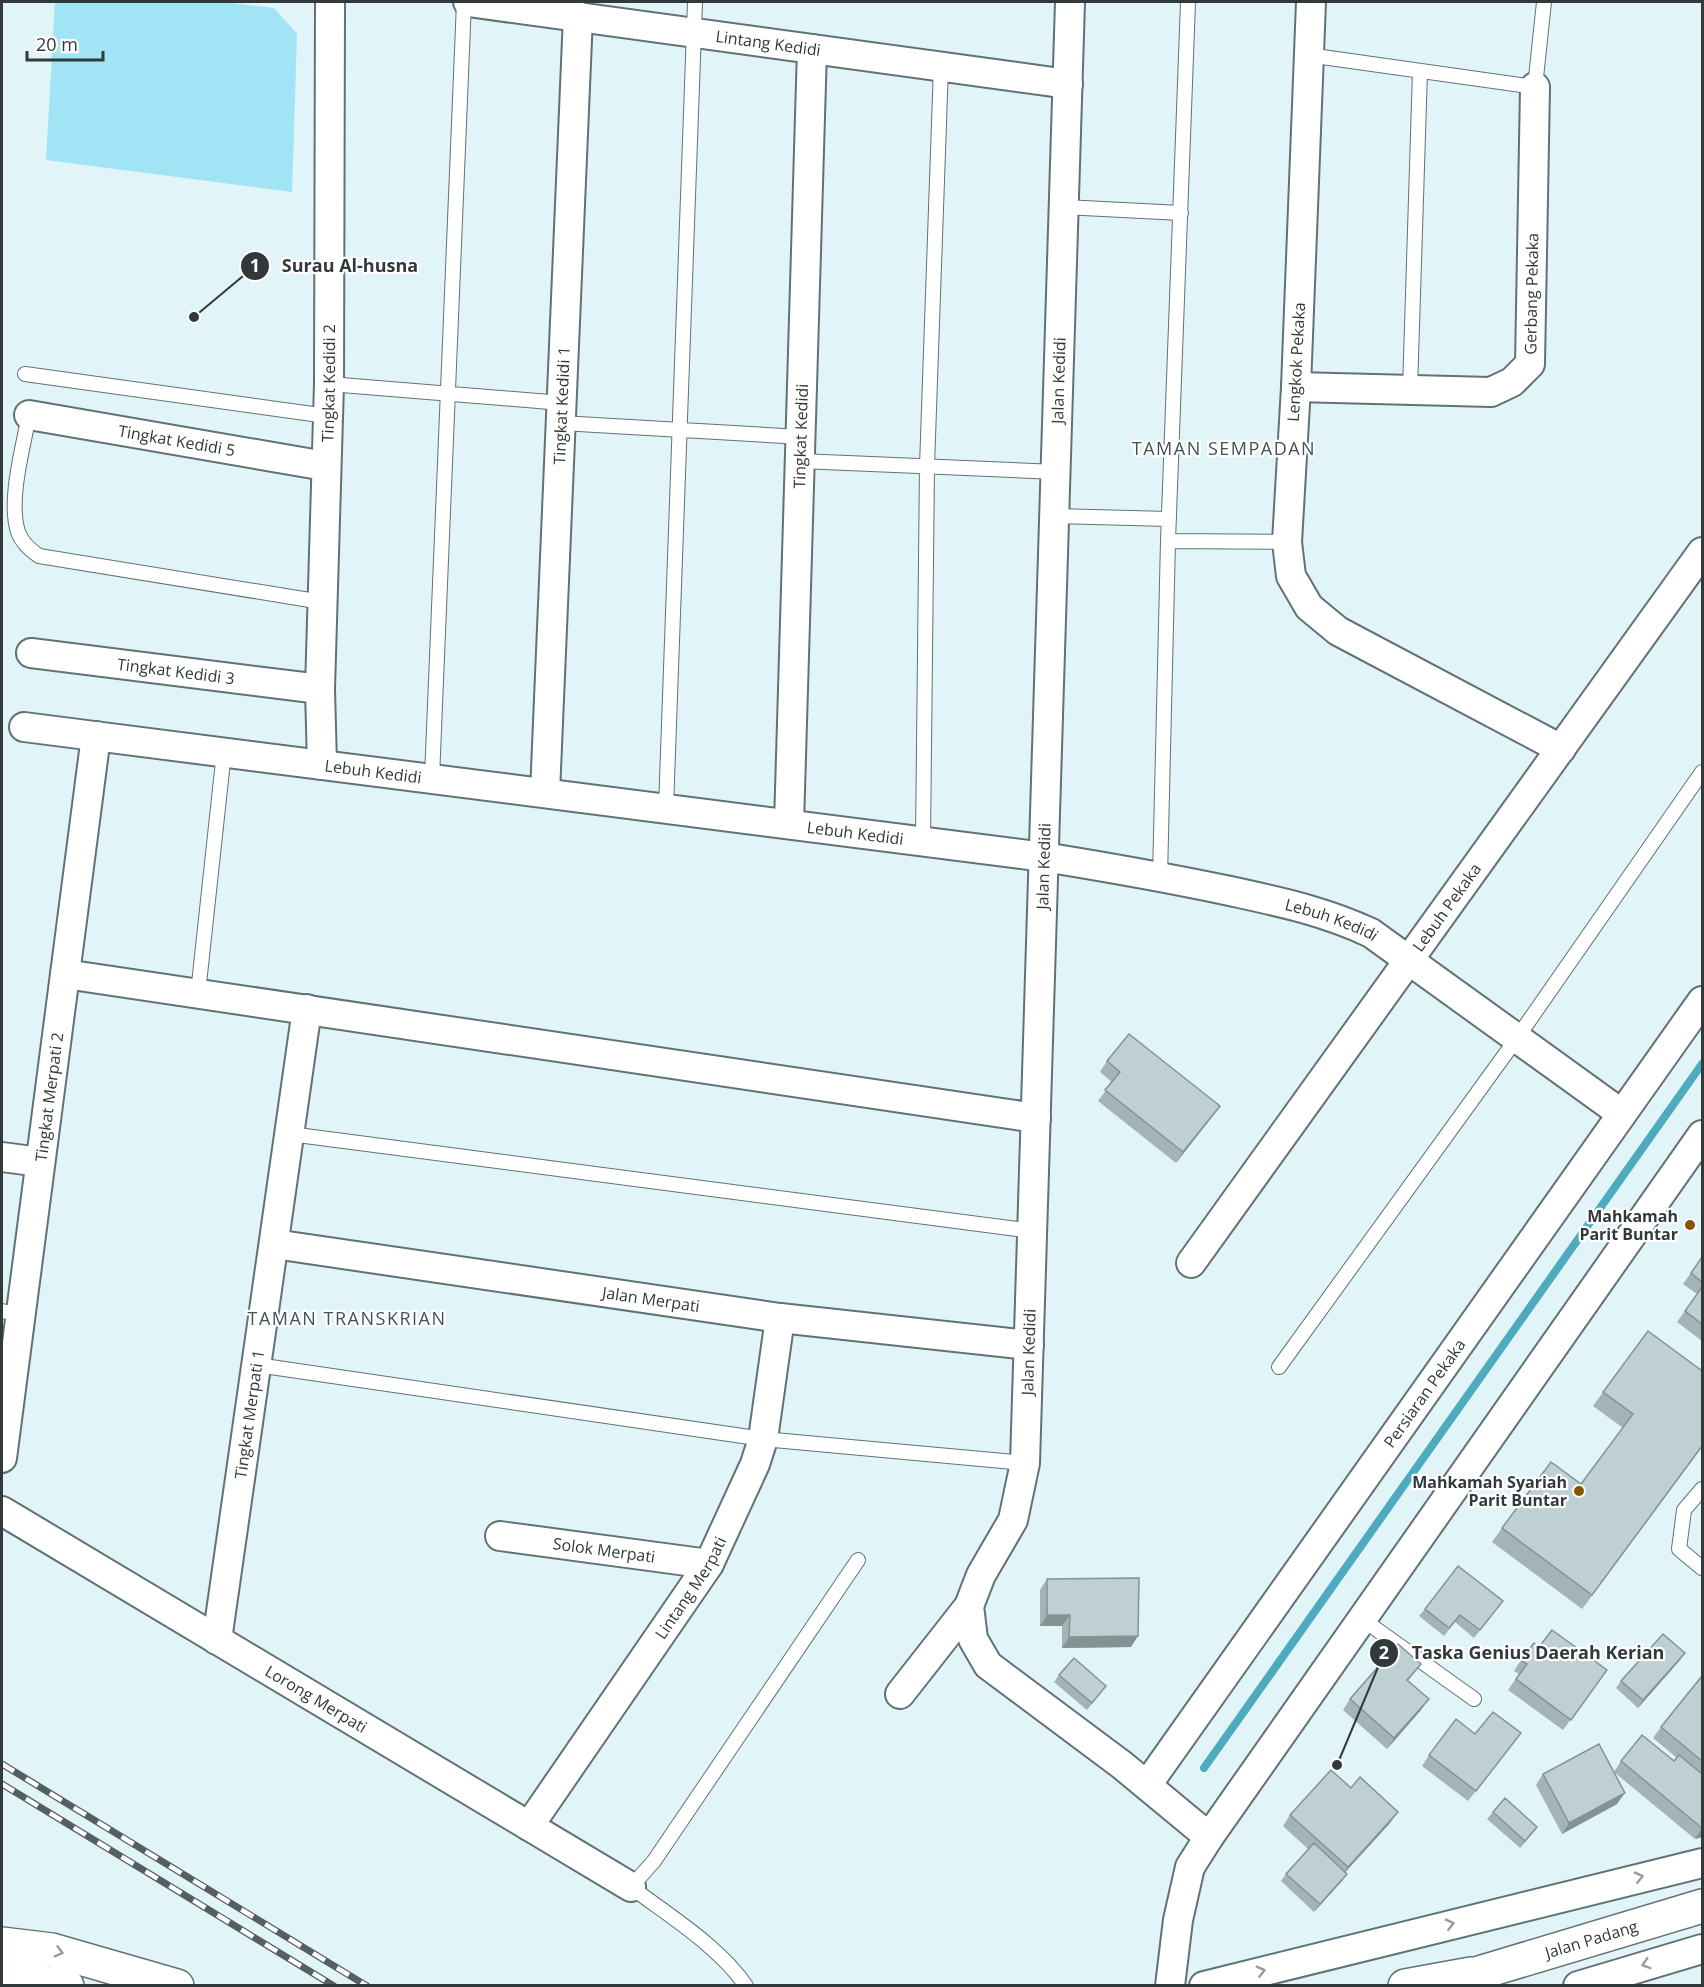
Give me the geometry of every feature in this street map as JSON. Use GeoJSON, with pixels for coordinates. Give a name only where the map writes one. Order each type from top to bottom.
{"type":"FeatureCollection","features":[{"type":"Feature","properties":{"kind":"street","name":"Tingkat Kedidi 2"},"geometry":{"type":"LineString","coordinates":[[322,765],[320,689],[329,384],[330,2]]}},
{"type":"Feature","properties":{"kind":"street","name":"Lintang Kedidi"},"geometry":{"type":"LineString","coordinates":[[466,2],[1068,84]]}},
{"type":"Feature","properties":{"kind":"street","name":"Jalan Kedidi"},"geometry":{"type":"LineString","coordinates":[[900,1694],[969,1606],[981,1575],[1013,1520],[1025,1463],[1070,2]]}},
{"type":"Feature","properties":{"kind":"street","name":"Lengkok Pekaka"},"geometry":{"type":"LineString","coordinates":[[1311,2],[1296,387],[1287,542],[1291,576],[1309,607],[1338,631],[1561,749]]}},
{"type":"Feature","properties":{"kind":"street","name":"Tingkat Kedidi 1"},"geometry":{"type":"LineString","coordinates":[[545,793],[578,16]]}},
{"type":"Feature","properties":{"kind":"street","name":"Tingkat Kedidi"},"geometry":{"type":"LineString","coordinates":[[789,824],[812,49]]}},
{"type":"Feature","properties":{"kind":"street","name":"Gerbang Pekaka"},"geometry":{"type":"LineString","coordinates":[[1296,387],[1491,392],[1512,382],[1530,364],[1534,87]]}},
{"type":"Feature","properties":{"kind":"street","name":"Tingkat Kedidi 5"},"geometry":{"type":"LineString","coordinates":[[29,415],[325,466]]}},
{"type":"Feature","properties":{"kind":"street","name":"Lebuh Pekaka"},"geometry":{"type":"LineString","coordinates":[[1191,1263],[1702,552]]}},
{"type":"Feature","properties":{"kind":"street","name":"Tingkat Kedidi 3"},"geometry":{"type":"LineString","coordinates":[[31,653],[320,689]]}},
{"type":"Feature","properties":{"kind":"street","name":"Lebuh Kedidi"},"geometry":{"type":"LineString","coordinates":[[24,727],[1044,857],[1160,877],[1334,915],[1371,933],[1622,1114]]}},
{"type":"Feature","properties":{"kind":"street","name":"Tingkat Merpati 2"},"geometry":{"type":"LineString","coordinates":[[2,1458],[11,1313],[40,1162],[96,736]]}},
{"type":"Feature","properties":{"kind":"street"},"geometry":{"type":"LineString","coordinates":[[65,974],[1036,1118]]}},
{"type":"Feature","properties":{"kind":"street","name":"Persiaran Pekaka"},"geometry":{"type":"LineString","coordinates":[[1147,1785],[1702,1001]]}},
{"type":"Feature","properties":{"kind":"street","name":"Tingkat Merpati 1"},"geometry":{"type":"LineString","coordinates":[[217,1640],[307,1009]]}},
{"type":"Feature","properties":{"kind":"street"},"geometry":{"type":"LineString","coordinates":[[1170,1986],[1178,1920],[1190,1867],[1209,1836],[1702,1135]]}},
{"type":"Feature","properties":{"kind":"street"},"geometry":{"type":"LineString","coordinates":[[2,1157],[40,1162]]}},
{"type":"Feature","properties":{"kind":"street","name":"Jalan Merpati"},"geometry":{"type":"LineString","coordinates":[[274,1244],[780,1318],[1029,1345]]}},
{"type":"Feature","properties":{"kind":"street","name":"Lintang Merpati"},"geometry":{"type":"LineString","coordinates":[[529,1826],[709,1564],[755,1464],[763,1439],[780,1318]]}},
{"type":"Feature","properties":{"kind":"street","name":"Lorong Merpati"},"geometry":{"type":"LineString","coordinates":[[2,1511],[631,1887]]}},
{"type":"Feature","properties":{"kind":"street","name":"Solok Merpati"},"geometry":{"type":"LineString","coordinates":[[500,1536],[709,1564]]}},
{"type":"Feature","properties":{"kind":"street"},"geometry":{"type":"LineString","coordinates":[[969,1606],[974,1639],[988,1665],[1147,1785],[1209,1836]]}},
{"type":"Feature","properties":{"kind":"street"},"geometry":{"type":"LineString","coordinates":[[1204,1986],[1702,1863]]}},
{"type":"Feature","properties":{"kind":"street","name":"Jalan Padang"},"geometry":{"type":"LineString","coordinates":[[1449,1986],[1479,1973],[1702,1906]]}},
{"type":"Feature","properties":{"kind":"street"},"geometry":{"type":"LineString","coordinates":[[2,1944],[52,1950],[177,1986]]}},
{"type":"Feature","properties":{"kind":"street"},"geometry":{"type":"LineString","coordinates":[[1578,1986],[1702,1949]]}},
{"type":"Feature","properties":{"kind":"street","name":"Jalan Padang"},"geometry":{"type":"LineString","coordinates":[[1405,1986],[1479,1973]]}},
{"type":"Feature","properties":{"kind":"street"},"geometry":{"type":"LineString","coordinates":[[2,1975],[67,1986]]}},
{"type":"Feature","properties":{"kind":"lane"},"geometry":{"type":"LineString","coordinates":[[432,778],[466,2]]}},
{"type":"Feature","properties":{"kind":"lane"},"geometry":{"type":"LineString","coordinates":[[666,808],[695,2]]}},
{"type":"Feature","properties":{"kind":"lane"},"geometry":{"type":"LineString","coordinates":[[1160,877],[1168,541],[1188,2]]}},
{"type":"Feature","properties":{"kind":"lane"},"geometry":{"type":"LineString","coordinates":[[1308,56],[1534,87],[1544,2]]}},
{"type":"Feature","properties":{"kind":"lane"},"geometry":{"type":"LineString","coordinates":[[923,841],[927,466],[941,66]]}},
{"type":"Feature","properties":{"kind":"lane"},"geometry":{"type":"LineString","coordinates":[[1410,390],[1420,71]]}},
{"type":"Feature","properties":{"kind":"lane"},"geometry":{"type":"LineString","coordinates":[[1064,207],[1181,213]]}},
{"type":"Feature","properties":{"kind":"lane"},"geometry":{"type":"LineString","coordinates":[[25,374],[327,416]]}},
{"type":"Feature","properties":{"kind":"lane"},"geometry":{"type":"LineString","coordinates":[[329,384],[448,393],[561,413],[927,466],[1056,472]]}},
{"type":"Feature","properties":{"kind":"lane"},"geometry":{"type":"LineString","coordinates":[[29,415],[15,507],[18,532],[26,547],[39,556],[322,602]]}},
{"type":"Feature","properties":{"kind":"lane"},"geometry":{"type":"LineString","coordinates":[[1054,516],[1169,519]]}},
{"type":"Feature","properties":{"kind":"lane"},"geometry":{"type":"LineString","coordinates":[[1168,541],[1287,542]]}},
{"type":"Feature","properties":{"kind":"lane"},"geometry":{"type":"LineString","coordinates":[[198,993],[224,752]]}},
{"type":"Feature","properties":{"kind":"lane"},"geometry":{"type":"LineString","coordinates":[[1279,1367],[1517,1038],[1702,772]]}},
{"type":"Feature","properties":{"kind":"lane"},"geometry":{"type":"LineString","coordinates":[[290,1134],[1032,1230]]}},
{"type":"Feature","properties":{"kind":"lane"},"geometry":{"type":"LineString","coordinates":[[257,1365],[763,1439],[1025,1463]]}},
{"type":"Feature","properties":{"kind":"lane"},"geometry":{"type":"LineString","coordinates":[[1702,1489],[1684,1510],[1679,1550],[1702,1568]]}},
{"type":"Feature","properties":{"kind":"lane"},"geometry":{"type":"LineString","coordinates":[[746,1986],[738,1974],[688,1930],[631,1887],[654,1861],[858,1560]]}},
{"type":"Feature","properties":{"kind":"lane"},"geometry":{"type":"LineString","coordinates":[[1362,1619],[1474,1699]]}},
{"type":"Feature","properties":{"kind":"shaded area"},"geometry":{"type":"Polygon","coordinates":[[[55,2],[223,2],[274,8],[297,34],[292,192],[46,160],[55,2]]]}},
{"type":"Feature","properties":{"kind":"building"},"geometry":{"type":"Polygon","coordinates":[[[1129,1034],[1220,1106],[1183,1152],[1105,1090],[1120,1072],[1107,1061],[1129,1034]]]}},
{"type":"Feature","properties":{"kind":"building"},"geometry":{"type":"Polygon","coordinates":[[[1702,1257],[1702,1282],[1691,1273],[1702,1257]]]}},
{"type":"Feature","properties":{"kind":"building"},"geometry":{"type":"Polygon","coordinates":[[[1702,1287],[1702,1324],[1685,1311],[1702,1287]]]}},
{"type":"Feature","properties":{"kind":"building"},"geometry":{"type":"Polygon","coordinates":[[[1648,1331],[1702,1371],[1702,1446],[1592,1595],[1502,1528],[1551,1462],[1581,1484],[1633,1414],[1603,1392],[1648,1331]]]}},
{"type":"Feature","properties":{"kind":"building"},"geometry":{"type":"Polygon","coordinates":[[[1458,1566],[1503,1601],[1480,1630],[1460,1615],[1449,1628],[1425,1609],[1458,1566]]]}},
{"type":"Feature","properties":{"kind":"building"},"geometry":{"type":"Polygon","coordinates":[[[1139,1578],[1138,1636],[1069,1637],[1070,1615],[1047,1615],[1047,1579],[1139,1578]]]}},
{"type":"Feature","properties":{"kind":"building"},"geometry":{"type":"Polygon","coordinates":[[[1552,1630],[1607,1670],[1571,1720],[1516,1679],[1527,1664],[1521,1660],[1534,1643],[1539,1647],[1552,1630]]]}},
{"type":"Feature","properties":{"kind":"building"},"geometry":{"type":"Polygon","coordinates":[[[1663,1634],[1685,1653],[1643,1700],[1621,1681],[1663,1634]]]}},
{"type":"Feature","properties":{"kind":"building"},"geometry":{"type":"Polygon","coordinates":[[[1398,1644],[1421,1664],[1407,1680],[1429,1699],[1394,1738],[1350,1699],[1398,1644]]]}},
{"type":"Feature","properties":{"kind":"building"},"geometry":{"type":"Polygon","coordinates":[[[1074,1658],[1106,1686],[1092,1703],[1059,1675],[1074,1658]]]}},
{"type":"Feature","properties":{"kind":"building"},"geometry":{"type":"Polygon","coordinates":[[[1702,1676],[1702,1761],[1661,1727],[1702,1676]]]}},
{"type":"Feature","properties":{"kind":"building"},"geometry":{"type":"Polygon","coordinates":[[[1493,1712],[1521,1733],[1476,1791],[1429,1755],[1456,1719],[1475,1734],[1493,1712]]]}},
{"type":"Feature","properties":{"kind":"building"},"geometry":{"type":"Polygon","coordinates":[[[1642,1735],[1674,1761],[1679,1755],[1702,1774],[1702,1828],[1621,1761],[1642,1735]]]}},
{"type":"Feature","properties":{"kind":"building"},"geometry":{"type":"Polygon","coordinates":[[[1599,1744],[1625,1793],[1569,1823],[1543,1774],[1599,1744]]]}},
{"type":"Feature","properties":{"kind":"building"},"geometry":{"type":"Polygon","coordinates":[[[1331,1770],[1351,1788],[1360,1777],[1398,1812],[1348,1867],[1290,1815],[1331,1770]]]}},
{"type":"Feature","properties":{"kind":"building"},"geometry":{"type":"Polygon","coordinates":[[[1505,1798],[1537,1827],[1525,1841],[1493,1812],[1505,1798]]]}},
{"type":"Feature","properties":{"kind":"building"},"geometry":{"type":"Polygon","coordinates":[[[1314,1843],[1347,1874],[1320,1904],[1286,1874],[1314,1843]]]}},
{"type":"Feature","properties":{"kind":"waterway"},"geometry":{"type":"LineString","coordinates":[[1204,1768],[1702,1064]]}},
{"type":"Feature","properties":{"kind":"railway"},"geometry":{"type":"LineString","coordinates":[[2,1764],[367,1986]]}},
{"type":"Feature","properties":{"kind":"railway"},"geometry":{"type":"LineString","coordinates":[[2,1784],[334,1986]]}},
{"type":"Feature","properties":{"kind":"place","name":"Surau Al-husna"},"geometry":{"type":"Point","coordinates":[194,317]}},
{"type":"Feature","properties":{"kind":"place","name":"Mahkamah Parit Buntar"},"geometry":{"type":"Point","coordinates":[1690,1225]}},
{"type":"Feature","properties":{"kind":"place","name":"Mahkamah Syariah Parit Buntar"},"geometry":{"type":"Point","coordinates":[1579,1491]}},
{"type":"Feature","properties":{"kind":"place","name":"Taska Genius Daerah Kerian"},"geometry":{"type":"Point","coordinates":[1337,1765]}},
{"type":"Feature","properties":{"kind":"district","name":"TAMAN SEMPADAN"},"geometry":{"type":"Point","coordinates":[1224,449]}},
{"type":"Feature","properties":{"kind":"district","name":"TAMAN TRANSKRIAN"},"geometry":{"type":"Point","coordinates":[347,1319]}}]}
